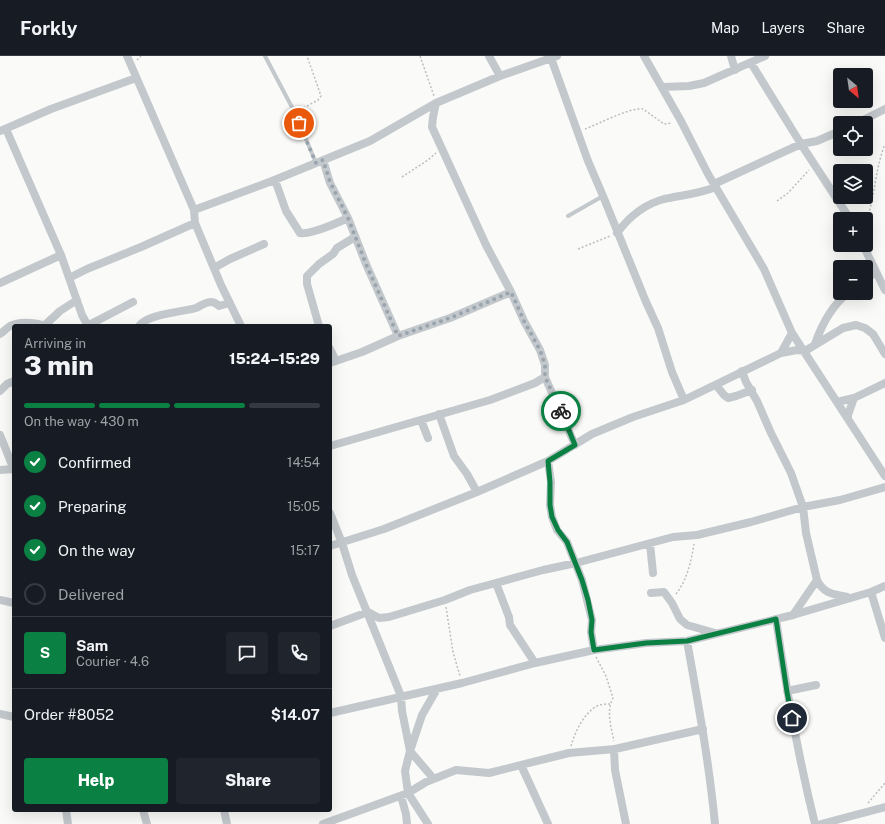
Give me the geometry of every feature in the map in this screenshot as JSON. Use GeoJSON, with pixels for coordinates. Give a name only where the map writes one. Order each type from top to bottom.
{"type":"FeatureCollection","features":[{"type":"Feature","properties":{"kind":"street"},"geometry":{"type":"LineString","coordinates":[[127,56],[194,210],[195,223],[240,324]]}},
{"type":"Feature","properties":{"kind":"street"},"geometry":{"type":"LineString","coordinates":[[489,56],[500,76]]}},
{"type":"Feature","properties":{"kind":"street"},"geometry":{"type":"LineString","coordinates":[[644,56],[663,87],[715,185],[764,269],[792,333],[885,476]]}},
{"type":"Feature","properties":{"kind":"street"},"geometry":{"type":"LineString","coordinates":[[731,56],[735,70]]}},
{"type":"Feature","properties":{"kind":"street"},"geometry":{"type":"LineString","coordinates":[[663,87],[696,86],[704,84],[765,56]]}},
{"type":"Feature","properties":{"kind":"street"},"geometry":{"type":"LineString","coordinates":[[194,210],[275,180],[370,141],[436,103],[500,76],[554,57],[588,161],[658,328],[672,372],[684,400]]}},
{"type":"Feature","properties":{"kind":"street"},"geometry":{"type":"LineString","coordinates":[[751,63],[846,212]]}},
{"type":"Feature","properties":{"kind":"street"},"geometry":{"type":"LineString","coordinates":[[86,324],[61,254],[3,130],[51,109],[136,78]]}},
{"type":"Feature","properties":{"kind":"street"},"geometry":{"type":"LineString","coordinates":[[436,103],[432,117],[432,127],[486,245],[540,350],[545,365],[545,377],[575,445]]}},
{"type":"Feature","properties":{"kind":"street"},"geometry":{"type":"LineString","coordinates":[[871,116],[885,109]]}},
{"type":"Feature","properties":{"kind":"street"},"geometry":{"type":"LineString","coordinates":[[617,233],[626,221],[645,207],[663,199],[697,194],[801,144],[817,141],[833,135]]}},
{"type":"Feature","properties":{"kind":"street"},"geometry":{"type":"LineString","coordinates":[[319,161],[348,218],[366,264],[398,336]]}},
{"type":"Feature","properties":{"kind":"street"},"geometry":{"type":"LineString","coordinates":[[275,180],[286,211],[300,234],[312,232],[348,218]]}},
{"type":"Feature","properties":{"kind":"street"},"geometry":{"type":"LineString","coordinates":[[69,278],[195,223]]}},
{"type":"Feature","properties":{"kind":"street"},"geometry":{"type":"LineString","coordinates":[[318,324],[307,284],[307,276],[319,264],[333,254],[337,248],[355,237]]}},
{"type":"Feature","properties":{"kind":"street"},"geometry":{"type":"LineString","coordinates":[[214,268],[264,244]]}},
{"type":"Feature","properties":{"kind":"street"},"geometry":{"type":"LineString","coordinates":[[866,252],[885,290]]}},
{"type":"Feature","properties":{"kind":"street"},"geometry":{"type":"LineString","coordinates":[[0,283],[61,254]]}},
{"type":"Feature","properties":{"kind":"street"},"geometry":{"type":"LineString","coordinates":[[333,362],[398,336],[450,318],[511,292]]}},
{"type":"Feature","properties":{"kind":"street"},"geometry":{"type":"LineString","coordinates":[[48,324],[60,311],[77,300]]}},
{"type":"Feature","properties":{"kind":"street"},"geometry":{"type":"LineString","coordinates":[[815,344],[822,326],[833,308],[841,300]]}},
{"type":"Feature","properties":{"kind":"street"},"geometry":{"type":"LineString","coordinates":[[91,324],[133,302]]}},
{"type":"Feature","properties":{"kind":"street"},"geometry":{"type":"LineString","coordinates":[[140,324],[153,317],[196,308],[205,303],[212,302],[219,306],[230,303]]}},
{"type":"Feature","properties":{"kind":"street"},"geometry":{"type":"LineString","coordinates":[[15,324],[37,324]]}},
{"type":"Feature","properties":{"kind":"street"},"geometry":{"type":"LineString","coordinates":[[0,334],[12,325]]}},
{"type":"Feature","properties":{"kind":"street"},"geometry":{"type":"LineString","coordinates":[[332,546],[405,521],[477,492],[548,461],[592,434],[633,417],[684,400],[781,353],[797,350],[805,351],[843,328],[856,325],[865,328],[873,334],[885,354]]}},
{"type":"Feature","properties":{"kind":"street"},"geometry":{"type":"LineString","coordinates":[[781,353],[792,333]]}},
{"type":"Feature","properties":{"kind":"street"},"geometry":{"type":"LineString","coordinates":[[742,371],[791,473],[803,507],[806,533],[817,580],[824,591],[849,598]]}},
{"type":"Feature","properties":{"kind":"street"},"geometry":{"type":"LineString","coordinates":[[332,445],[490,400],[536,383],[545,377]]}},
{"type":"Feature","properties":{"kind":"street"},"geometry":{"type":"LineString","coordinates":[[0,391],[12,382]]}},
{"type":"Feature","properties":{"kind":"street"},"geometry":{"type":"LineString","coordinates":[[837,402],[854,398],[885,383]]}},
{"type":"Feature","properties":{"kind":"street"},"geometry":{"type":"LineString","coordinates":[[716,384],[728,398],[752,390]]}},
{"type":"Feature","properties":{"kind":"street"},"geometry":{"type":"LineString","coordinates":[[848,418],[854,398]]}},
{"type":"Feature","properties":{"kind":"street"},"geometry":{"type":"LineString","coordinates":[[439,414],[454,456],[467,474],[477,492]]}},
{"type":"Feature","properties":{"kind":"street"},"geometry":{"type":"LineString","coordinates":[[421,420],[428,438]]}},
{"type":"Feature","properties":{"kind":"street"},"geometry":{"type":"LineString","coordinates":[[0,435],[12,465]]}},
{"type":"Feature","properties":{"kind":"street"},"geometry":{"type":"LineString","coordinates":[[548,461],[552,517],[558,530],[567,542],[576,563],[588,600],[592,620],[591,632],[594,650]]}},
{"type":"Feature","properties":{"kind":"street"},"geometry":{"type":"LineString","coordinates":[[0,470],[12,470]]}},
{"type":"Feature","properties":{"kind":"street"},"geometry":{"type":"LineString","coordinates":[[332,625],[368,612],[379,618],[389,617],[445,600],[470,590],[543,570],[576,563],[673,537],[697,535],[751,522],[803,507],[840,500],[885,487]]}},
{"type":"Feature","properties":{"kind":"street"},"geometry":{"type":"LineString","coordinates":[[332,518],[352,575],[401,696],[402,711],[410,751],[433,778]]}},
{"type":"Feature","properties":{"kind":"street"},"geometry":{"type":"LineString","coordinates":[[650,544],[653,574]]}},
{"type":"Feature","properties":{"kind":"street"},"geometry":{"type":"LineString","coordinates":[[794,614],[817,580]]}},
{"type":"Feature","properties":{"kind":"street"},"geometry":{"type":"LineString","coordinates":[[496,583],[509,617],[510,625],[535,663]]}},
{"type":"Feature","properties":{"kind":"street"},"geometry":{"type":"LineString","coordinates":[[332,713],[401,696],[462,684],[535,663],[594,650],[646,643],[687,641],[794,614],[871,592],[885,586]]}},
{"type":"Feature","properties":{"kind":"street"},"geometry":{"type":"LineString","coordinates":[[651,593],[659,591],[664,592],[680,619],[687,625],[716,633]]}},
{"type":"Feature","properties":{"kind":"street"},"geometry":{"type":"LineString","coordinates":[[871,592],[885,638]]}},
{"type":"Feature","properties":{"kind":"street"},"geometry":{"type":"LineString","coordinates":[[0,600],[12,603]]}},
{"type":"Feature","properties":{"kind":"street"},"geometry":{"type":"LineString","coordinates":[[776,619],[787,692],[805,787],[814,824]]}},
{"type":"Feature","properties":{"kind":"street"},"geometry":{"type":"LineString","coordinates":[[687,641],[703,729],[715,824]]}},
{"type":"Feature","properties":{"kind":"street"},"geometry":{"type":"LineString","coordinates":[[787,692],[816,685]]}},
{"type":"Feature","properties":{"kind":"street"},"geometry":{"type":"LineString","coordinates":[[407,824],[404,794],[405,771],[422,715],[437,689]]}},
{"type":"Feature","properties":{"kind":"street"},"geometry":{"type":"LineString","coordinates":[[0,714],[12,717]]}},
{"type":"Feature","properties":{"kind":"street"},"geometry":{"type":"LineString","coordinates":[[326,823],[404,794],[433,778],[456,770],[489,773],[569,753],[615,749],[703,729]]}},
{"type":"Feature","properties":{"kind":"street"},"geometry":{"type":"LineString","coordinates":[[615,749],[615,770],[626,824]]}},
{"type":"Feature","properties":{"kind":"street"},"geometry":{"type":"LineString","coordinates":[[521,765],[548,824]]}},
{"type":"Feature","properties":{"kind":"street"},"geometry":{"type":"LineString","coordinates":[[404,794],[428,824]]}},
{"type":"Feature","properties":{"kind":"street"},"geometry":{"type":"LineString","coordinates":[[821,824],[885,807]]}},
{"type":"Feature","properties":{"kind":"street"},"geometry":{"type":"LineString","coordinates":[[66,812],[68,824]]}},
{"type":"Feature","properties":{"kind":"street"},"geometry":{"type":"LineString","coordinates":[[144,812],[147,824]]}},
{"type":"Feature","properties":{"kind":"street"},"geometry":{"type":"LineString","coordinates":[[224,812],[227,824]]}},
{"type":"Feature","properties":{"kind":"lane"},"geometry":{"type":"LineString","coordinates":[[265,56],[319,161]]}},
{"type":"Feature","properties":{"kind":"lane"},"geometry":{"type":"LineString","coordinates":[[568,216],[603,196]]}},
{"type":"Feature","properties":{"kind":"path"},"geometry":{"type":"LineString","coordinates":[[295,112],[318,100],[321,96],[307,56]]}},
{"type":"Feature","properties":{"kind":"path"},"geometry":{"type":"LineString","coordinates":[[420,56],[436,103]]}},
{"type":"Feature","properties":{"kind":"path"},"geometry":{"type":"LineString","coordinates":[[577,131],[585,130],[639,108],[643,109],[664,124],[681,121]]}},
{"type":"Feature","properties":{"kind":"path"},"geometry":{"type":"LineString","coordinates":[[869,212],[879,160],[885,144]]}},
{"type":"Feature","properties":{"kind":"path"},"geometry":{"type":"LineString","coordinates":[[402,177],[428,160],[441,146]]}},
{"type":"Feature","properties":{"kind":"path"},"geometry":{"type":"LineString","coordinates":[[777,201],[788,193],[815,164]]}},
{"type":"Feature","properties":{"kind":"path"},"geometry":{"type":"LineString","coordinates":[[578,249],[617,233]]}},
{"type":"Feature","properties":{"kind":"path"},"geometry":{"type":"LineString","coordinates":[[670,600],[683,584],[692,558],[697,535]]}},
{"type":"Feature","properties":{"kind":"path"},"geometry":{"type":"LineString","coordinates":[[445,600],[453,652],[462,684]]}},
{"type":"Feature","properties":{"kind":"path"},"geometry":{"type":"LineString","coordinates":[[594,650],[597,661],[606,676],[613,698],[610,704],[610,727],[615,749]]}},
{"type":"Feature","properties":{"kind":"path"},"geometry":{"type":"LineString","coordinates":[[569,753],[576,733],[586,716],[598,706],[610,704]]}},
{"type":"Feature","properties":{"kind":"path"},"geometry":{"type":"LineString","coordinates":[[862,812],[869,800],[885,783]]}},
{"type":"Feature","properties":{"kind":"way so far"},"geometry":{"type":"LineString","coordinates":[[299,123],[316,163],[323,160],[330,182],[348,218],[366,264],[398,336],[450,318],[511,292],[524,321],[540,350],[545,365],[545,377],[561,411]]}},
{"type":"Feature","properties":{"kind":"route"},"geometry":{"type":"LineString","coordinates":[[561,411],[575,445],[548,461],[550,505],[552,517],[558,530],[567,542],[582,580],[592,620],[591,632],[594,650],[646,643],[687,641],[776,619],[792,718]]}}]}
